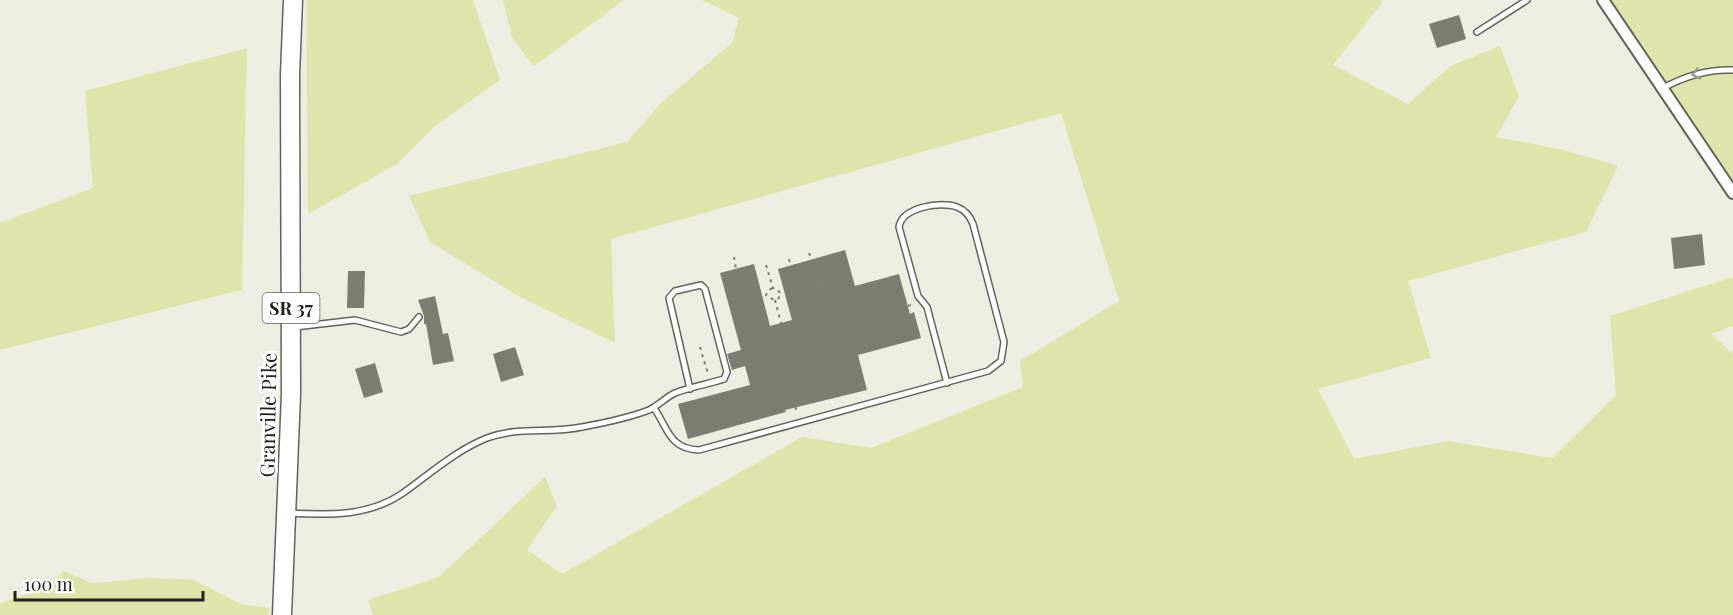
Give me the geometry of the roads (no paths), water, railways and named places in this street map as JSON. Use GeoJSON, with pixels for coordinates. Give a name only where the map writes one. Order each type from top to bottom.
{"type":"FeatureCollection","features":[{"type":"Feature","properties":{"kind":"highway","name":"Granville Pike"},"geometry":{"type":"LineString","coordinates":[[282,615],[287,513],[291,328],[290,75],[293,0]]}},
{"type":"Feature","properties":{"kind":"street"},"geometry":{"type":"LineString","coordinates":[[1603,0],[1733,193]]}},
{"type":"Feature","properties":{"kind":"lane"},"geometry":{"type":"LineString","coordinates":[[1477,32],[1527,0]]}},
{"type":"Feature","properties":{"kind":"lane"},"geometry":{"type":"LineString","coordinates":[[1661,89],[1680,79],[1700,73],[1733,70]]}},
{"type":"Feature","properties":{"kind":"lane"},"geometry":{"type":"LineString","coordinates":[[654,408],[675,443],[681,447],[699,450],[947,383],[993,369],[1001,361],[1004,347],[972,220],[958,207],[942,205],[910,212],[901,220],[899,227],[918,296],[927,307],[947,383]]}},
{"type":"Feature","properties":{"kind":"lane"},"geometry":{"type":"LineString","coordinates":[[287,513],[334,515],[364,510],[401,494],[453,455],[486,439],[518,430],[560,430],[583,427],[654,408],[669,396],[724,379],[727,374],[705,289],[700,285],[675,291],[669,298],[690,389]]}},
{"type":"Feature","properties":{"kind":"lane"},"geometry":{"type":"LineString","coordinates":[[291,328],[355,320],[400,332],[409,329],[419,317]]}}]}
